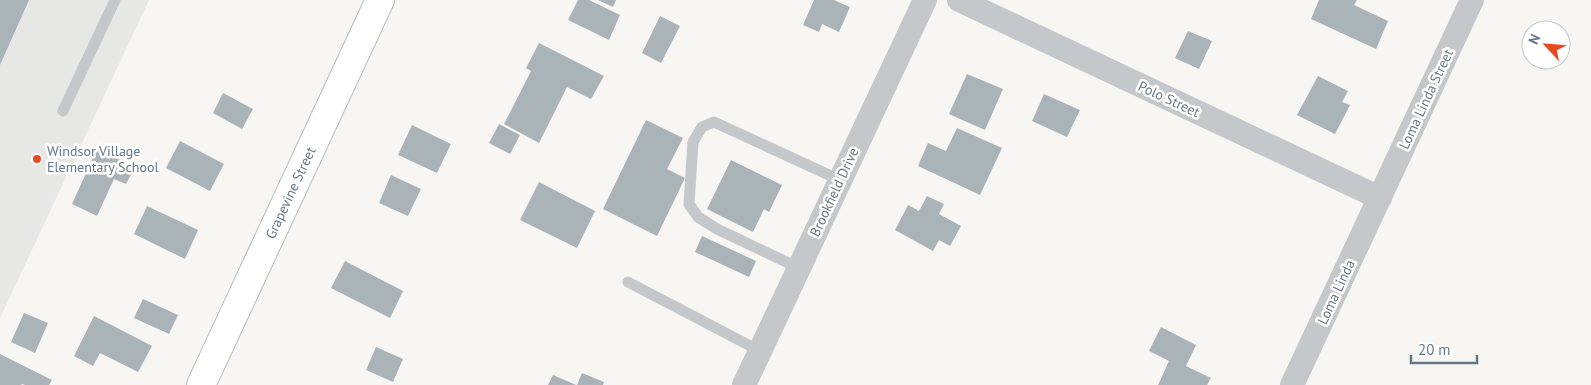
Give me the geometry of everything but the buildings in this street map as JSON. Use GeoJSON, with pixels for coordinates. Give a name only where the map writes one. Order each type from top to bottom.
{"type":"FeatureCollection","features":[{"type":"Feature","properties":{"kind":"street","name":"Grapevine Street"},"geometry":{"type":"LineString","coordinates":[[201,385],[380,0]]}},
{"type":"Feature","properties":{"kind":"street","name":"Brookfield Drive"},"geometry":{"type":"LineString","coordinates":[[744,385],[925,0]]}},
{"type":"Feature","properties":{"kind":"street","name":"Polo Street"},"geometry":{"type":"LineString","coordinates":[[959,0],[1380,198]]}},
{"type":"Feature","properties":{"kind":"street","name":"Loma Linda Street"},"geometry":{"type":"LineString","coordinates":[[1380,198],[1472,0]]}},
{"type":"Feature","properties":{"kind":"street","name":"Loma Linda"},"geometry":{"type":"LineString","coordinates":[[1292,385],[1380,198]]}},
{"type":"Feature","properties":{"kind":"lane"},"geometry":{"type":"LineString","coordinates":[[63,111],[115,0]]}},
{"type":"Feature","properties":{"kind":"lane"},"geometry":{"type":"LineString","coordinates":[[799,268],[717,229],[698,217],[689,204],[693,142],[702,127],[714,122],[840,180]]}},
{"type":"Feature","properties":{"kind":"lane"},"geometry":{"type":"LineString","coordinates":[[628,282],[760,351]]}},
{"type":"Feature","properties":{"kind":"shaded area","name":"Windsor Village Elementary School"},"geometry":{"type":"Polygon","coordinates":[[[0,0],[149,0],[0,318],[0,0]]]}},
{"type":"Feature","properties":{"kind":"place","name":"Windsor Village Elementary School"},"geometry":{"type":"Point","coordinates":[37,159]}}]}
